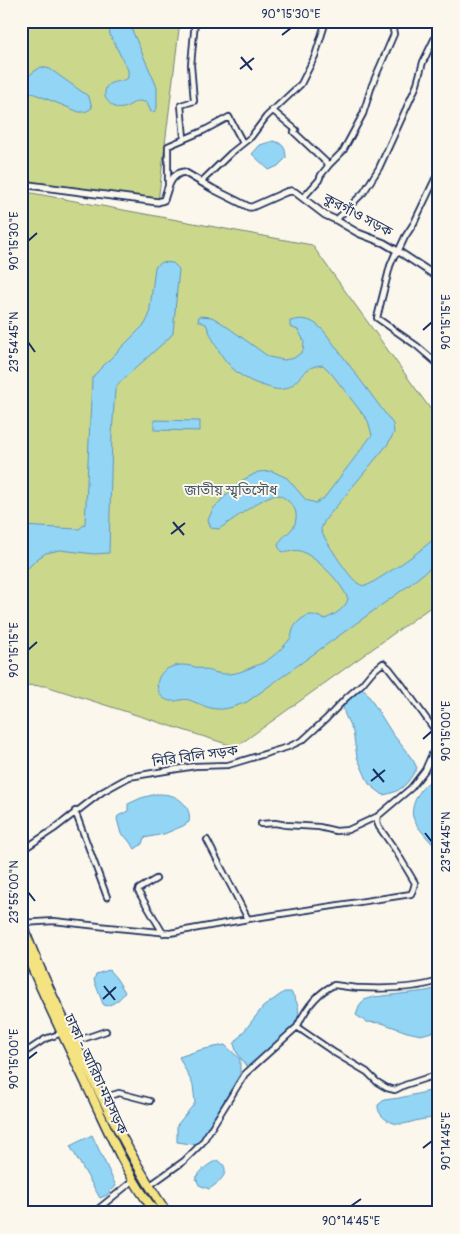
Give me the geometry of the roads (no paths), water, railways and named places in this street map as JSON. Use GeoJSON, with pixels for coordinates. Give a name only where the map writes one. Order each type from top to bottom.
{"type":"FeatureCollection","features":[{"type":"Feature","properties":{"kind":"highway"},"geometry":{"type":"LineString","coordinates":[[22,922],[44,977],[74,1042],[149,1186],[167,1213]]}},
{"type":"Feature","properties":{"kind":"highway","name":"ঢাকা - আরিচা মহাসড়ক"},"geometry":{"type":"LineString","coordinates":[[21,941],[62,1033],[134,1180],[152,1211]]}},
{"type":"Feature","properties":{"kind":"street"},"geometry":{"type":"LineString","coordinates":[[184,138],[180,105],[194,100],[191,65],[195,21]]}},
{"type":"Feature","properties":{"kind":"street"},"geometry":{"type":"LineString","coordinates":[[201,182],[250,137],[272,110],[301,84],[315,56],[326,21]]}},
{"type":"Feature","properties":{"kind":"street"},"geometry":{"type":"LineString","coordinates":[[303,198],[329,165],[343,151],[363,114],[372,85],[394,34],[391,21]]}},
{"type":"Feature","properties":{"kind":"street"},"geometry":{"type":"LineString","coordinates":[[336,220],[364,192],[379,168],[416,87],[423,62],[439,30]]}},
{"type":"Feature","properties":{"kind":"street"},"geometry":{"type":"LineString","coordinates":[[272,110],[296,130],[294,132],[329,165]]}},
{"type":"Feature","properties":{"kind":"street"},"geometry":{"type":"LineString","coordinates":[[168,187],[168,146],[229,117],[243,143]]}},
{"type":"Feature","properties":{"kind":"street","name":"কুরগাঁও সড়ক"},"geometry":{"type":"LineString","coordinates":[[21,184],[158,202],[164,200],[168,187],[175,175],[179,172],[184,172],[248,207],[291,191],[325,215],[358,233],[398,251],[439,278]]}},
{"type":"Feature","properties":{"kind":"street"},"geometry":{"type":"LineString","coordinates":[[439,181],[435,179],[414,223],[397,254],[395,254],[390,266],[377,318],[417,346],[439,365]]}},
{"type":"Feature","properties":{"kind":"street","name":"নিরি বিলি সড়ক"},"geometry":{"type":"LineString","coordinates":[[75,811],[102,792],[129,777],[195,766],[228,764],[288,748],[303,740],[362,684],[372,672],[384,663],[390,668],[439,736]]}},
{"type":"Feature","properties":{"kind":"street"},"geometry":{"type":"LineString","coordinates":[[260,824],[319,827],[339,831],[348,830],[378,816],[411,788],[425,770],[432,754],[439,747]]}},
{"type":"Feature","properties":{"kind":"street"},"geometry":{"type":"LineString","coordinates":[[21,851],[75,811],[107,897]]}},
{"type":"Feature","properties":{"kind":"street"},"geometry":{"type":"LineString","coordinates":[[22,922],[54,921],[163,933],[178,932],[248,919],[411,894],[415,883],[376,822],[378,816]]}},
{"type":"Feature","properties":{"kind":"street"},"geometry":{"type":"LineString","coordinates":[[207,840],[248,919]]}},
{"type":"Feature","properties":{"kind":"street"},"geometry":{"type":"LineString","coordinates":[[156,879],[138,891],[163,933]]}},
{"type":"Feature","properties":{"kind":"street"},"geometry":{"type":"LineString","coordinates":[[149,1186],[184,1161],[202,1143],[246,1074],[297,1027],[307,1008],[317,996],[334,985],[376,988],[426,985],[439,981]]}},
{"type":"Feature","properties":{"kind":"street"},"geometry":{"type":"LineString","coordinates":[[297,1027],[334,1053],[367,1072],[377,1082],[387,1088],[395,1090],[439,1074]]}},
{"type":"Feature","properties":{"kind":"street"},"geometry":{"type":"LineString","coordinates":[[74,1042],[106,1031]]}},
{"type":"Feature","properties":{"kind":"street"},"geometry":{"type":"LineString","coordinates":[[21,1055],[45,1039],[62,1033]]}},
{"type":"Feature","properties":{"kind":"street"},"geometry":{"type":"LineString","coordinates":[[102,1098],[119,1093],[150,1101]]}},
{"type":"Feature","properties":{"kind":"street"},"geometry":{"type":"LineString","coordinates":[[93,1213],[134,1180]]}},
{"type":"Feature","properties":{"kind":"water"},"geometry":{"type":"Polygon","coordinates":[[[111,21],[128,21],[157,87],[157,108],[155,111],[151,112],[147,103],[140,101],[125,108],[118,108],[109,103],[105,97],[108,84],[128,78],[128,70],[110,35],[111,21]]]}},
{"type":"Feature","properties":{"kind":"water"},"geometry":{"type":"Polygon","coordinates":[[[41,67],[50,69],[88,96],[92,108],[85,112],[79,112],[30,92],[24,81],[41,67]]]}},
{"type":"Feature","properties":{"kind":"water"},"geometry":{"type":"Polygon","coordinates":[[[273,141],[283,146],[286,158],[278,166],[269,170],[252,154],[260,145],[273,141]]]}},
{"type":"Feature","properties":{"kind":"water"},"geometry":{"type":"Polygon","coordinates":[[[161,262],[173,263],[179,269],[173,333],[118,384],[115,390],[109,553],[94,554],[60,550],[46,553],[21,575],[21,526],[79,529],[85,524],[92,378],[145,324],[149,316],[155,267],[161,262]]]}},
{"type":"Feature","properties":{"kind":"water"},"geometry":{"type":"Polygon","coordinates":[[[199,316],[212,317],[269,357],[284,360],[294,358],[303,351],[304,341],[298,330],[290,327],[290,321],[301,319],[313,322],[324,331],[393,424],[394,433],[388,444],[325,520],[321,529],[344,568],[359,584],[370,584],[414,555],[439,534],[439,561],[408,586],[247,702],[221,709],[211,708],[187,700],[170,701],[165,699],[159,693],[158,679],[164,671],[179,665],[227,674],[248,669],[272,657],[290,639],[293,629],[300,620],[312,615],[325,619],[342,609],[348,599],[336,580],[318,562],[300,551],[283,552],[278,546],[294,527],[296,518],[293,506],[280,496],[274,495],[269,497],[219,529],[211,528],[208,520],[213,509],[241,481],[258,472],[272,471],[287,478],[306,500],[316,503],[324,498],[372,435],[368,421],[323,365],[309,369],[294,384],[284,389],[275,389],[250,381],[226,362],[206,324],[198,321],[199,316]]]}},
{"type":"Feature","properties":{"kind":"water"},"geometry":{"type":"Polygon","coordinates":[[[154,420],[200,421],[200,431],[154,430],[154,420]]]}},
{"type":"Feature","properties":{"kind":"water"},"geometry":{"type":"Polygon","coordinates":[[[359,690],[365,690],[417,768],[403,786],[390,794],[383,795],[369,784],[357,757],[353,732],[343,708],[346,700],[359,690]]]}},
{"type":"Feature","properties":{"kind":"water"},"geometry":{"type":"Polygon","coordinates":[[[439,780],[439,851],[414,821],[412,813],[414,803],[421,789],[429,782],[439,780]]]}},
{"type":"Feature","properties":{"kind":"water"},"geometry":{"type":"Polygon","coordinates":[[[156,794],[166,794],[178,798],[187,808],[189,822],[164,834],[144,838],[142,844],[135,849],[125,836],[121,834],[118,816],[128,811],[128,804],[156,794]]]}},
{"type":"Feature","properties":{"kind":"water"},"geometry":{"type":"Polygon","coordinates":[[[109,970],[125,992],[117,1001],[106,1006],[103,1004],[94,980],[96,974],[109,970]]]}},
{"type":"Feature","properties":{"kind":"water"},"geometry":{"type":"Polygon","coordinates":[[[439,988],[439,1030],[421,1035],[382,1023],[366,1022],[356,1015],[364,1000],[439,988]]]}},
{"type":"Feature","properties":{"kind":"water"},"geometry":{"type":"Polygon","coordinates":[[[284,992],[291,992],[296,1001],[299,1010],[295,1024],[285,1036],[251,1067],[246,1066],[237,1053],[234,1044],[263,1007],[284,992]]]}},
{"type":"Feature","properties":{"kind":"water"},"geometry":{"type":"Polygon","coordinates":[[[225,1045],[240,1059],[240,1074],[198,1145],[177,1142],[177,1125],[195,1103],[193,1085],[179,1057],[225,1045]]]}},
{"type":"Feature","properties":{"kind":"water"},"geometry":{"type":"Polygon","coordinates":[[[439,1086],[439,1118],[399,1124],[390,1122],[383,1117],[378,1109],[378,1105],[384,1100],[430,1091],[439,1086]]]}},
{"type":"Feature","properties":{"kind":"water"},"geometry":{"type":"Polygon","coordinates":[[[92,1135],[116,1186],[107,1195],[100,1198],[70,1146],[92,1135]]]}},
{"type":"Feature","properties":{"kind":"water"},"geometry":{"type":"Polygon","coordinates":[[[218,1160],[225,1169],[221,1179],[209,1189],[199,1185],[196,1178],[198,1175],[208,1165],[218,1160]]]}},
{"type":"Feature","properties":{"kind":"park label","name":"জাতীয় স্মৃতিসৌধ"},"geometry":{"type":"Point","coordinates":[231,490]}}]}
